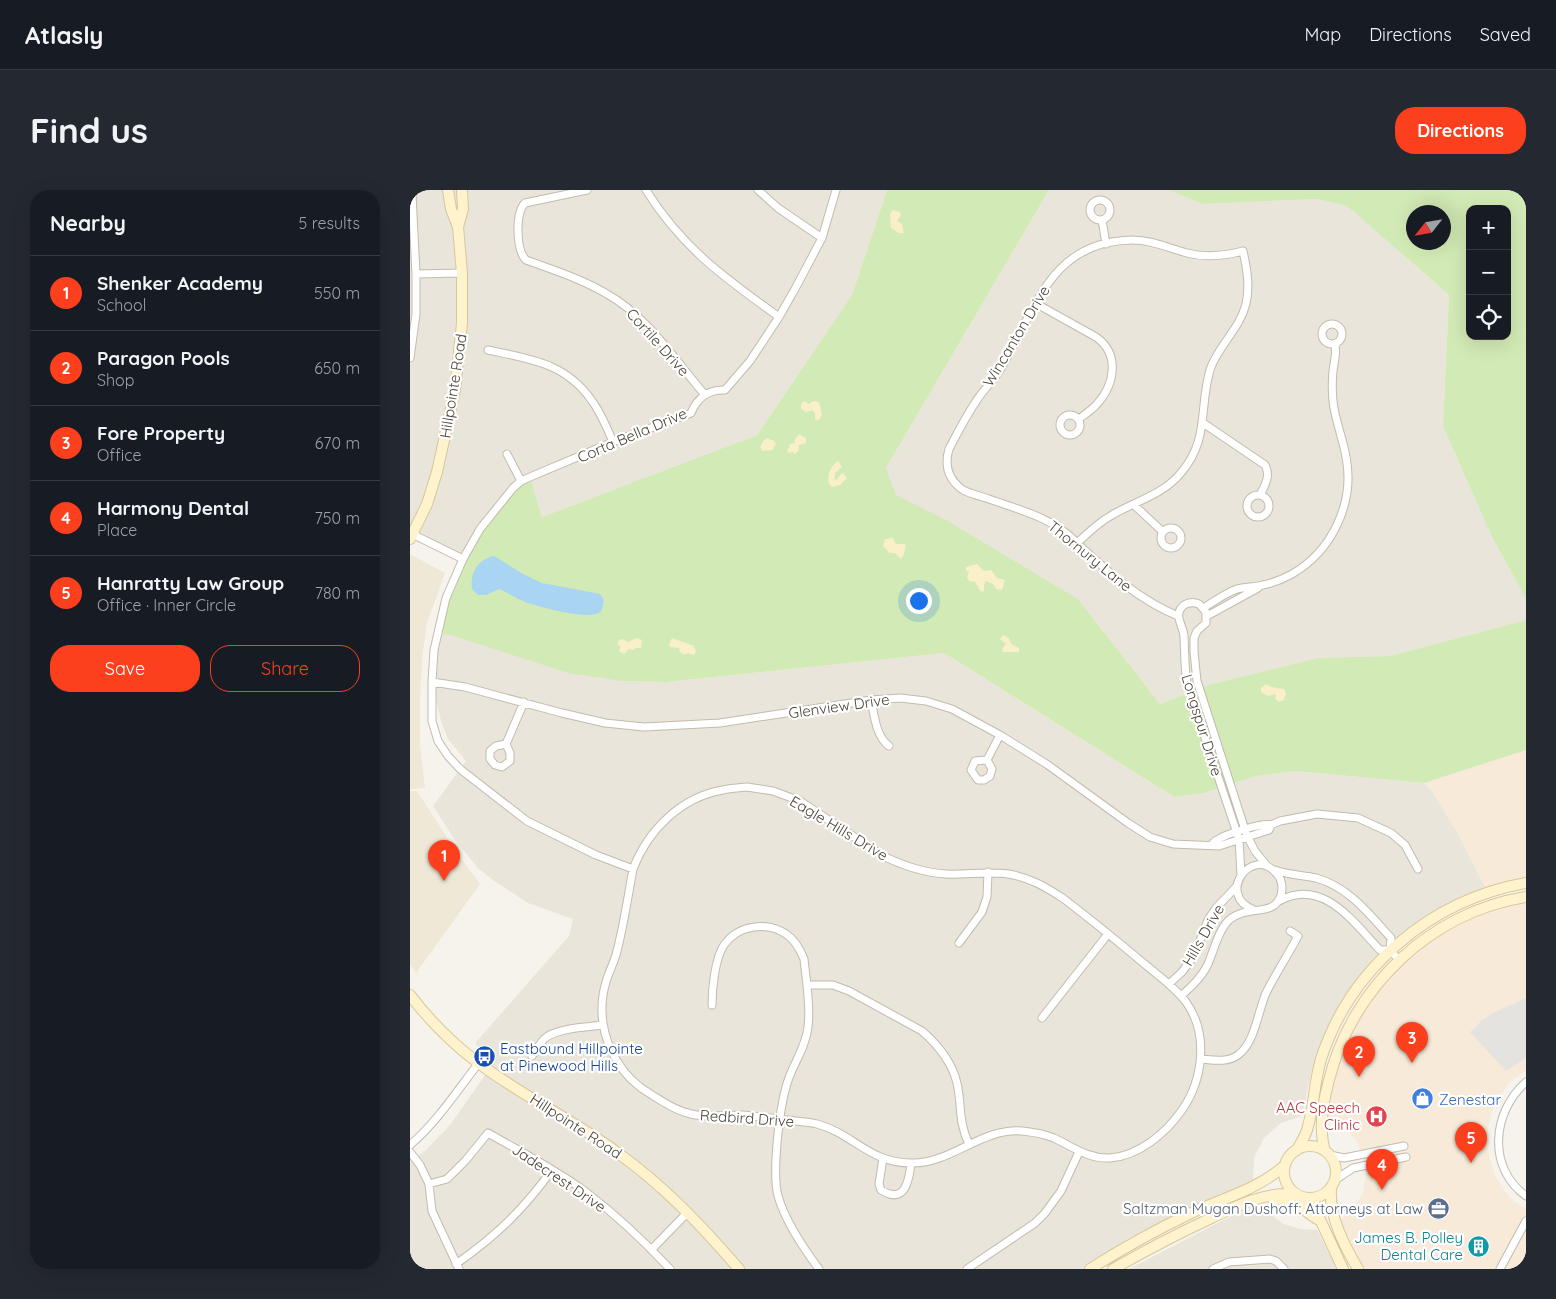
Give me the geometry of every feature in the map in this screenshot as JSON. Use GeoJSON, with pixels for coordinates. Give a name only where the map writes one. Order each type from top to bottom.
{"type":"FeatureCollection","features":[{"type":"Feature","properties":{"kind":"main road","name":"Hillpointe Road"},"geometry":{"type":"LineString","coordinates":[[411,535],[427,504],[437,472],[456,390],[462,323],[462,273],[458,227],[451,209],[448,190]]}},
{"type":"Feature","properties":{"kind":"main road","name":"Hillpointe Road"},"geometry":{"type":"LineString","coordinates":[[458,227],[463,209],[462,190]]}},
{"type":"Feature","properties":{"kind":"main road"},"geometry":{"type":"LineString","coordinates":[[1297,1150],[1307,1129],[1318,1072],[1334,1027],[1356,990],[1390,950],[1423,924],[1450,908],[1489,892],[1526,883]]}},
{"type":"Feature","properties":{"kind":"main road"},"geometry":{"type":"LineString","coordinates":[[1358,1269],[1344,1243],[1331,1203],[1336,1168],[1327,1153],[1322,1132],[1324,1102],[1330,1078],[1340,1047],[1351,1022],[1363,1002],[1385,975],[1399,960],[1430,935],[1463,916],[1496,904],[1526,897]]}},
{"type":"Feature","properties":{"kind":"main road","name":"Hillpointe Road"},"geometry":{"type":"LineString","coordinates":[[410,995],[442,1031],[478,1064],[618,1153],[658,1184],[688,1212],[737,1268]]}},
{"type":"Feature","properties":{"kind":"main road"},"geometry":{"type":"LineString","coordinates":[[1090,1269],[1127,1246],[1193,1212],[1267,1180],[1284,1166],[1289,1156],[1297,1150],[1312,1146],[1327,1153]]}},
{"type":"Feature","properties":{"kind":"main road"},"geometry":{"type":"LineString","coordinates":[[1284,1166],[1286,1182],[1314,1209],[1343,1269]]}},
{"type":"Feature","properties":{"kind":"main road"},"geometry":{"type":"LineString","coordinates":[[1113,1269],[1181,1232],[1241,1204],[1281,1193],[1317,1197],[1333,1184]]}},
{"type":"Feature","properties":{"kind":"main road"},"geometry":{"type":"LineString","coordinates":[[1261,1197],[1280,1199],[1296,1204],[1323,1226]]}},
{"type":"Feature","properties":{"kind":"street","name":"Cortile Drive"},"geometry":{"type":"LineString","coordinates":[[587,190],[525,203],[518,217],[521,253],[526,260],[584,282],[608,294],[627,307],[647,325],[705,395]]}},
{"type":"Feature","properties":{"kind":"street"},"geometry":{"type":"LineString","coordinates":[[646,190],[658,209],[689,246],[725,278],[779,317]]}},
{"type":"Feature","properties":{"kind":"street"},"geometry":{"type":"LineString","coordinates":[[758,190],[778,208],[822,238]]}},
{"type":"Feature","properties":{"kind":"street"},"geometry":{"type":"LineString","coordinates":[[705,395],[714,390],[724,390],[733,382],[750,361],[779,317],[822,238],[836,190]]}},
{"type":"Feature","properties":{"kind":"street"},"geometry":{"type":"LineString","coordinates":[[410,358],[416,314],[416,274],[412,242],[412,194]]}},
{"type":"Feature","properties":{"kind":"street"},"geometry":{"type":"LineString","coordinates":[[1102,220],[1106,244]]}},
{"type":"Feature","properties":{"kind":"street","name":"Wincanton Drive"},"geometry":{"type":"LineString","coordinates":[[948,472],[946,461],[949,450],[974,404],[999,371],[1047,283],[1064,265],[1085,251],[1121,241],[1146,241],[1209,256],[1243,251],[1248,276],[1245,306],[1237,324],[1218,353],[1211,368],[1207,384],[1203,423]]}},
{"type":"Feature","properties":{"kind":"street"},"geometry":{"type":"LineString","coordinates":[[416,274],[462,273]]}},
{"type":"Feature","properties":{"kind":"street"},"geometry":{"type":"LineString","coordinates":[[1035,302],[1096,337],[1105,345],[1111,355],[1113,362],[1112,373],[1105,393],[1097,404],[1079,419]]}},
{"type":"Feature","properties":{"kind":"street"},"geometry":{"type":"LineString","coordinates":[[1178,616],[1181,608],[1188,603],[1196,603],[1204,608],[1207,616],[1262,586],[1292,574],[1314,557],[1331,536],[1342,512],[1347,492],[1348,472],[1333,401],[1332,386],[1336,355],[1335,345]]}},
{"type":"Feature","properties":{"kind":"street"},"geometry":{"type":"LineString","coordinates":[[488,350],[539,361],[569,376],[593,402],[613,442]]}},
{"type":"Feature","properties":{"kind":"street","name":"Corta Bella Drive"},"geometry":{"type":"LineString","coordinates":[[633,869],[596,855],[527,821],[460,769],[448,756],[438,741],[432,721],[432,682],[436,634],[446,598],[463,559],[480,529],[497,506],[520,481],[613,442],[691,413],[695,404],[705,395]]}},
{"type":"Feature","properties":{"kind":"street"},"geometry":{"type":"LineString","coordinates":[[1077,543],[1104,520],[1164,489],[1180,474],[1198,446],[1203,423],[1264,465],[1268,471],[1268,476],[1260,495]]}},
{"type":"Feature","properties":{"kind":"street"},"geometry":{"type":"LineString","coordinates":[[507,454],[520,481]]}},
{"type":"Feature","properties":{"kind":"street","name":"Thornury Lane"},"geometry":{"type":"LineString","coordinates":[[948,472],[954,482],[963,490],[1042,518],[1065,532],[1111,574],[1133,591],[1158,607],[1178,616]]}},
{"type":"Feature","properties":{"kind":"street"},"geometry":{"type":"LineString","coordinates":[[1134,505],[1163,532]]}},
{"type":"Feature","properties":{"kind":"street"},"geometry":{"type":"LineString","coordinates":[[411,535],[463,559]]}},
{"type":"Feature","properties":{"kind":"street"},"geometry":{"type":"LineString","coordinates":[[1204,608],[1236,590],[1262,586]]}},
{"type":"Feature","properties":{"kind":"street","name":"Longspur Drive"},"geometry":{"type":"LineString","coordinates":[[1178,616],[1180,624],[1184,628],[1184,663],[1188,687],[1238,836],[1241,876]]}},
{"type":"Feature","properties":{"kind":"street","name":"Longspur Drive"},"geometry":{"type":"LineString","coordinates":[[1207,616],[1206,623],[1197,631],[1194,638],[1194,667],[1197,681],[1246,833],[1254,851],[1270,868]]}},
{"type":"Feature","properties":{"kind":"street","name":"Glenview Drive"},"geometry":{"type":"LineString","coordinates":[[432,682],[465,688],[605,723],[644,727],[720,723],[871,700],[900,698],[926,701],[952,708],[1000,735],[1048,765],[1128,824],[1150,837],[1173,844],[1211,845],[1217,840],[1238,836],[1267,823],[1271,825],[1280,821],[1317,814],[1358,818],[1391,833],[1405,845],[1418,869]]}},
{"type":"Feature","properties":{"kind":"street"},"geometry":{"type":"LineString","coordinates":[[871,700],[876,724],[885,743],[889,746]]}},
{"type":"Feature","properties":{"kind":"street"},"geometry":{"type":"LineString","coordinates":[[506,744],[524,702]]}},
{"type":"Feature","properties":{"kind":"street"},"geometry":{"type":"LineString","coordinates":[[987,760],[1000,735]]}},
{"type":"Feature","properties":{"kind":"street","name":"Eagle Hills Drive"},"geometry":{"type":"LineString","coordinates":[[633,869],[652,834],[672,813],[695,799],[722,790],[747,787],[773,791],[800,801],[883,856],[894,861],[919,870],[945,874],[988,872],[1008,874],[1029,879],[1064,898],[1169,984],[1187,1003],[1196,1021],[1201,1059]]}},
{"type":"Feature","properties":{"kind":"street"},"geometry":{"type":"LineString","coordinates":[[1241,876],[1252,866],[1259,865],[1270,868],[1280,878],[1282,886],[1278,901]]}},
{"type":"Feature","properties":{"kind":"street","name":"Hills Drive"},"geometry":{"type":"LineString","coordinates":[[1270,868],[1290,874],[1315,878],[1345,892],[1362,906],[1391,938],[1390,950],[1399,960]]}},
{"type":"Feature","properties":{"kind":"street","name":"Redbird Drive"},"geometry":{"type":"LineString","coordinates":[[633,869],[617,954],[606,981],[603,995],[603,1025],[617,1063],[645,1091],[674,1109],[710,1117],[741,1115],[817,1124],[842,1134],[872,1155],[895,1162],[931,1162],[948,1156],[969,1144],[993,1134],[1020,1131],[1045,1135],[1079,1152],[1094,1157],[1110,1158],[1126,1155],[1154,1140],[1177,1117],[1187,1103],[1196,1082],[1201,1059]]}},
{"type":"Feature","properties":{"kind":"street"},"geometry":{"type":"LineString","coordinates":[[959,943],[982,912],[987,897],[988,872]]}},
{"type":"Feature","properties":{"kind":"street","name":"Hills Drive"},"geometry":{"type":"LineString","coordinates":[[1169,984],[1182,972],[1194,956],[1208,920],[1216,908],[1237,886],[1241,876]]}},
{"type":"Feature","properties":{"kind":"street","name":"Hills Drive"},"geometry":{"type":"LineString","coordinates":[[1237,886],[1240,899],[1246,906],[1254,910]]}},
{"type":"Feature","properties":{"kind":"street","name":"Hills Drive"},"geometry":{"type":"LineString","coordinates":[[1180,996],[1205,970],[1226,924],[1237,915],[1254,910],[1267,909],[1278,901],[1301,893],[1311,894],[1327,900],[1342,910],[1380,950],[1390,950]]}},
{"type":"Feature","properties":{"kind":"street"},"geometry":{"type":"LineString","coordinates":[[712,1005],[712,994],[720,954],[731,937],[748,928],[758,926],[768,927],[787,934],[794,941],[804,959],[809,1026],[803,1050],[786,1085],[780,1119],[775,1178],[782,1210],[819,1269]]}},
{"type":"Feature","properties":{"kind":"street"},"geometry":{"type":"LineString","coordinates":[[1201,1059],[1229,1059],[1238,1055],[1245,1048],[1266,994],[1298,936],[1290,931]]}},
{"type":"Feature","properties":{"kind":"street"},"geometry":{"type":"LineString","coordinates":[[1042,1018],[1108,934]]}},
{"type":"Feature","properties":{"kind":"street"},"geometry":{"type":"LineString","coordinates":[[807,985],[833,985],[849,991],[933,1040],[943,1053],[957,1082],[963,1131],[969,1144]]}},
{"type":"Feature","properties":{"kind":"street"},"geometry":{"type":"LineString","coordinates":[[532,1056],[544,1040],[560,1031],[603,1025]]}},
{"type":"Feature","properties":{"kind":"street"},"geometry":{"type":"LineString","coordinates":[[410,1145],[422,1135],[443,1111],[478,1064]]}},
{"type":"Feature","properties":{"kind":"street"},"geometry":{"type":"LineString","coordinates":[[1526,1082],[1516,1091],[1503,1112],[1498,1142],[1501,1161],[1506,1173],[1513,1184],[1526,1196]]}},
{"type":"Feature","properties":{"kind":"street","name":"Jadecrest Drive"},"geometry":{"type":"LineString","coordinates":[[428,1184],[447,1179],[466,1160],[488,1132],[585,1191],[652,1248],[670,1269]]}},
{"type":"Feature","properties":{"kind":"street"},"geometry":{"type":"LineString","coordinates":[[1327,1153],[1344,1158],[1404,1146]]}},
{"type":"Feature","properties":{"kind":"street"},"geometry":{"type":"LineString","coordinates":[[410,1152],[420,1166],[428,1184],[432,1211],[458,1267],[509,1222],[532,1197],[552,1170]]}},
{"type":"Feature","properties":{"kind":"street"},"geometry":{"type":"LineString","coordinates":[[968,1269],[1035,1223],[1045,1213],[1061,1191],[1079,1152]]}},
{"type":"Feature","properties":{"kind":"street"},"geometry":{"type":"LineString","coordinates":[[1333,1184],[1354,1168],[1406,1157]]}},
{"type":"Feature","properties":{"kind":"street"},"geometry":{"type":"LineString","coordinates":[[883,1158],[878,1184],[881,1190],[893,1195],[900,1193],[906,1188],[911,1163]]}},
{"type":"Feature","properties":{"kind":"street"},"geometry":{"type":"LineString","coordinates":[[652,1248],[688,1212]]}},
{"type":"Feature","properties":{"kind":"street"},"geometry":{"type":"LineString","coordinates":[[1500,1269],[1526,1220]]}},
{"type":"Feature","properties":{"kind":"street"},"geometry":{"type":"LineString","coordinates":[[1214,1269],[1229,1262],[1270,1259],[1276,1261],[1284,1269]]}},
{"type":"Feature","properties":{"kind":"shaded area"},"geometry":{"type":"Polygon","coordinates":[[[410,190],[887,190],[852,295],[757,435],[542,517],[530,477],[463,559],[413,534],[410,539],[410,190]]]}},
{"type":"Feature","properties":{"kind":"shaded area"},"geometry":{"type":"Polygon","coordinates":[[[1049,190],[1169,190],[1202,204],[1317,199],[1347,206],[1449,295],[1443,426],[1491,535],[1526,599],[1526,620],[1390,656],[1318,658],[1208,685],[1160,704],[1078,599],[948,521],[896,495],[886,468],[1049,190]]]}},
{"type":"Feature","properties":{"kind":"shaded area"},"geometry":{"type":"Polygon","coordinates":[[[410,554],[445,573],[427,623],[423,651],[420,696],[420,744],[425,788],[410,789],[410,554]]]}},
{"type":"Feature","properties":{"kind":"shaded area"},"geometry":{"type":"Polygon","coordinates":[[[436,634],[451,635],[621,681],[666,682],[944,653],[1174,797],[1204,793],[1256,776],[1296,771],[1424,783],[1432,791],[1457,832],[1486,889],[1455,900],[1432,912],[1390,943],[1372,961],[1341,1002],[1319,1049],[1311,1074],[1302,1116],[1281,1123],[1264,1138],[1254,1158],[1253,1180],[1131,1237],[1082,1269],[410,1269],[410,1162],[425,1151],[450,1125],[495,1061],[476,1045],[476,1042],[569,936],[573,919],[528,903],[494,881],[478,868],[455,840],[433,806],[466,761],[448,739],[441,721],[432,682],[436,634]]]}},
{"type":"Feature","properties":{"kind":"shaded area"},"geometry":{"type":"Polygon","coordinates":[[[1526,750],[1526,879],[1486,889],[1457,832],[1432,791],[1424,783],[1526,750]]]}},
{"type":"Feature","properties":{"kind":"shaded area"},"geometry":{"type":"Polygon","coordinates":[[[410,791],[417,791],[457,853],[480,884],[416,973],[410,965],[410,791]]]}},
{"type":"Feature","properties":{"kind":"shaded area"},"geometry":{"type":"Polygon","coordinates":[[[1526,901],[1526,1070],[1509,1083],[1499,1096],[1492,1111],[1487,1143],[1495,1175],[1503,1189],[1514,1201],[1526,1209],[1526,1269],[1361,1269],[1338,1222],[1354,1208],[1363,1193],[1366,1171],[1362,1153],[1356,1140],[1348,1132],[1339,1125],[1324,1118],[1347,1034],[1386,974],[1443,931],[1486,910],[1526,901]]]}},
{"type":"Feature","properties":{"kind":"shaded area"},"geometry":{"type":"Polygon","coordinates":[[[1526,998],[1526,1058],[1506,1071],[1470,1032],[1482,1020],[1493,1013],[1526,998]]]}},
{"type":"Feature","properties":{"kind":"shaded area"},"geometry":{"type":"Polygon","coordinates":[[[1260,1201],[1270,1214],[1284,1224],[1300,1229],[1317,1230],[1337,1269],[1129,1269],[1260,1201]]]}},
{"type":"Feature","properties":{"kind":"green space"},"geometry":{"type":"Polygon","coordinates":[[[887,190],[1049,190],[886,468],[896,495],[948,521],[1078,599],[1160,704],[1208,685],[1318,658],[1390,656],[1526,620],[1526,750],[1424,783],[1296,771],[1256,776],[1204,793],[1174,797],[944,653],[666,682],[621,681],[568,673],[451,635],[436,634],[463,559],[497,506],[530,477],[542,517],[757,435],[852,295],[887,190]]]}},
{"type":"Feature","properties":{"kind":"green space"},"geometry":{"type":"Polygon","coordinates":[[[1169,190],[1526,190],[1526,599],[1491,535],[1443,426],[1449,295],[1347,206],[1317,199],[1202,204],[1169,190]]]}},
{"type":"Feature","properties":{"kind":"sand"},"geometry":{"type":"Polygon","coordinates":[[[893,210],[900,212],[901,215],[897,221],[902,224],[904,233],[899,233],[891,228],[890,214],[893,210]]]}},
{"type":"Feature","properties":{"kind":"sand"},"geometry":{"type":"Polygon","coordinates":[[[804,401],[809,404],[813,401],[819,402],[822,415],[819,420],[815,420],[815,413],[812,410],[806,412],[801,409],[801,404],[804,401]]]}},
{"type":"Feature","properties":{"kind":"sand"},"geometry":{"type":"Polygon","coordinates":[[[799,434],[806,438],[806,443],[799,445],[799,450],[795,454],[793,452],[788,453],[787,449],[790,444],[795,443],[795,439],[799,434]]]}},
{"type":"Feature","properties":{"kind":"sand"},"geometry":{"type":"Polygon","coordinates":[[[767,438],[776,444],[772,450],[763,451],[760,447],[767,438]]]}},
{"type":"Feature","properties":{"kind":"sand"},"geometry":{"type":"Polygon","coordinates":[[[838,461],[842,467],[836,472],[834,479],[837,480],[843,473],[847,478],[840,485],[832,487],[828,481],[829,474],[833,465],[838,461]]]}},
{"type":"Feature","properties":{"kind":"sand"},"geometry":{"type":"Polygon","coordinates":[[[893,538],[896,544],[906,545],[901,559],[895,553],[890,553],[883,546],[885,539],[893,538]]]}},
{"type":"Feature","properties":{"kind":"sand"},"geometry":{"type":"Polygon","coordinates":[[[977,564],[984,571],[991,570],[997,578],[1005,580],[1002,590],[996,589],[993,584],[986,581],[984,591],[981,592],[975,582],[969,581],[967,577],[969,572],[966,570],[966,567],[977,564]]]}},
{"type":"Feature","properties":{"kind":"sand"},"geometry":{"type":"Polygon","coordinates":[[[1003,635],[1009,638],[1011,644],[1019,648],[1019,652],[1003,652],[1002,649],[1006,644],[1000,639],[1003,635]]]}},
{"type":"Feature","properties":{"kind":"sand"},"geometry":{"type":"Polygon","coordinates":[[[637,638],[642,640],[641,648],[629,649],[624,654],[620,652],[621,647],[617,644],[619,640],[623,639],[628,642],[637,638]]]}},
{"type":"Feature","properties":{"kind":"sand"},"geometry":{"type":"Polygon","coordinates":[[[672,638],[694,646],[696,653],[684,655],[680,652],[679,648],[670,647],[669,644],[672,638]]]}},
{"type":"Feature","properties":{"kind":"sand"},"geometry":{"type":"Polygon","coordinates":[[[1266,684],[1271,687],[1284,689],[1286,693],[1284,700],[1279,702],[1275,699],[1276,694],[1268,696],[1261,692],[1261,688],[1266,684]]]}},
{"type":"Feature","properties":{"kind":"water"},"geometry":{"type":"Polygon","coordinates":[[[494,556],[542,583],[600,594],[604,600],[602,610],[596,614],[588,615],[566,613],[524,602],[499,589],[486,595],[478,595],[472,589],[474,572],[484,560],[494,556]]]}},
{"type":"Feature","properties":{"kind":"place","name":"Shenker Academy"},"geometry":{"type":"Point","coordinates":[444,881]}},
{"type":"Feature","properties":{"kind":"place","name":"Eastbound Hillpointe at Pinewood Hills"},"geometry":{"type":"Point","coordinates":[484,1057]}},
{"type":"Feature","properties":{"kind":"place","name":"Fore Property"},"geometry":{"type":"Point","coordinates":[1412,1063]}},
{"type":"Feature","properties":{"kind":"place","name":"Paragon Pools"},"geometry":{"type":"Point","coordinates":[1359,1077]}},
{"type":"Feature","properties":{"kind":"place","name":"Zenestar"},"geometry":{"type":"Point","coordinates":[1423,1099]}},
{"type":"Feature","properties":{"kind":"place","name":"AAC Speech Clinic"},"geometry":{"type":"Point","coordinates":[1376,1116]}},
{"type":"Feature","properties":{"kind":"place","name":"Hanratty Law Group"},"geometry":{"type":"Point","coordinates":[1471,1163]}},
{"type":"Feature","properties":{"kind":"place","name":"Harmony Dental"},"geometry":{"type":"Point","coordinates":[1382,1190]}},
{"type":"Feature","properties":{"kind":"place","name":"Saltzman Mugan Dushoff: Attorneys at Law"},"geometry":{"type":"Point","coordinates":[1439,1208]}},
{"type":"Feature","properties":{"kind":"place","name":"James B. Polley Dental Care"},"geometry":{"type":"Point","coordinates":[1479,1246]}}]}
